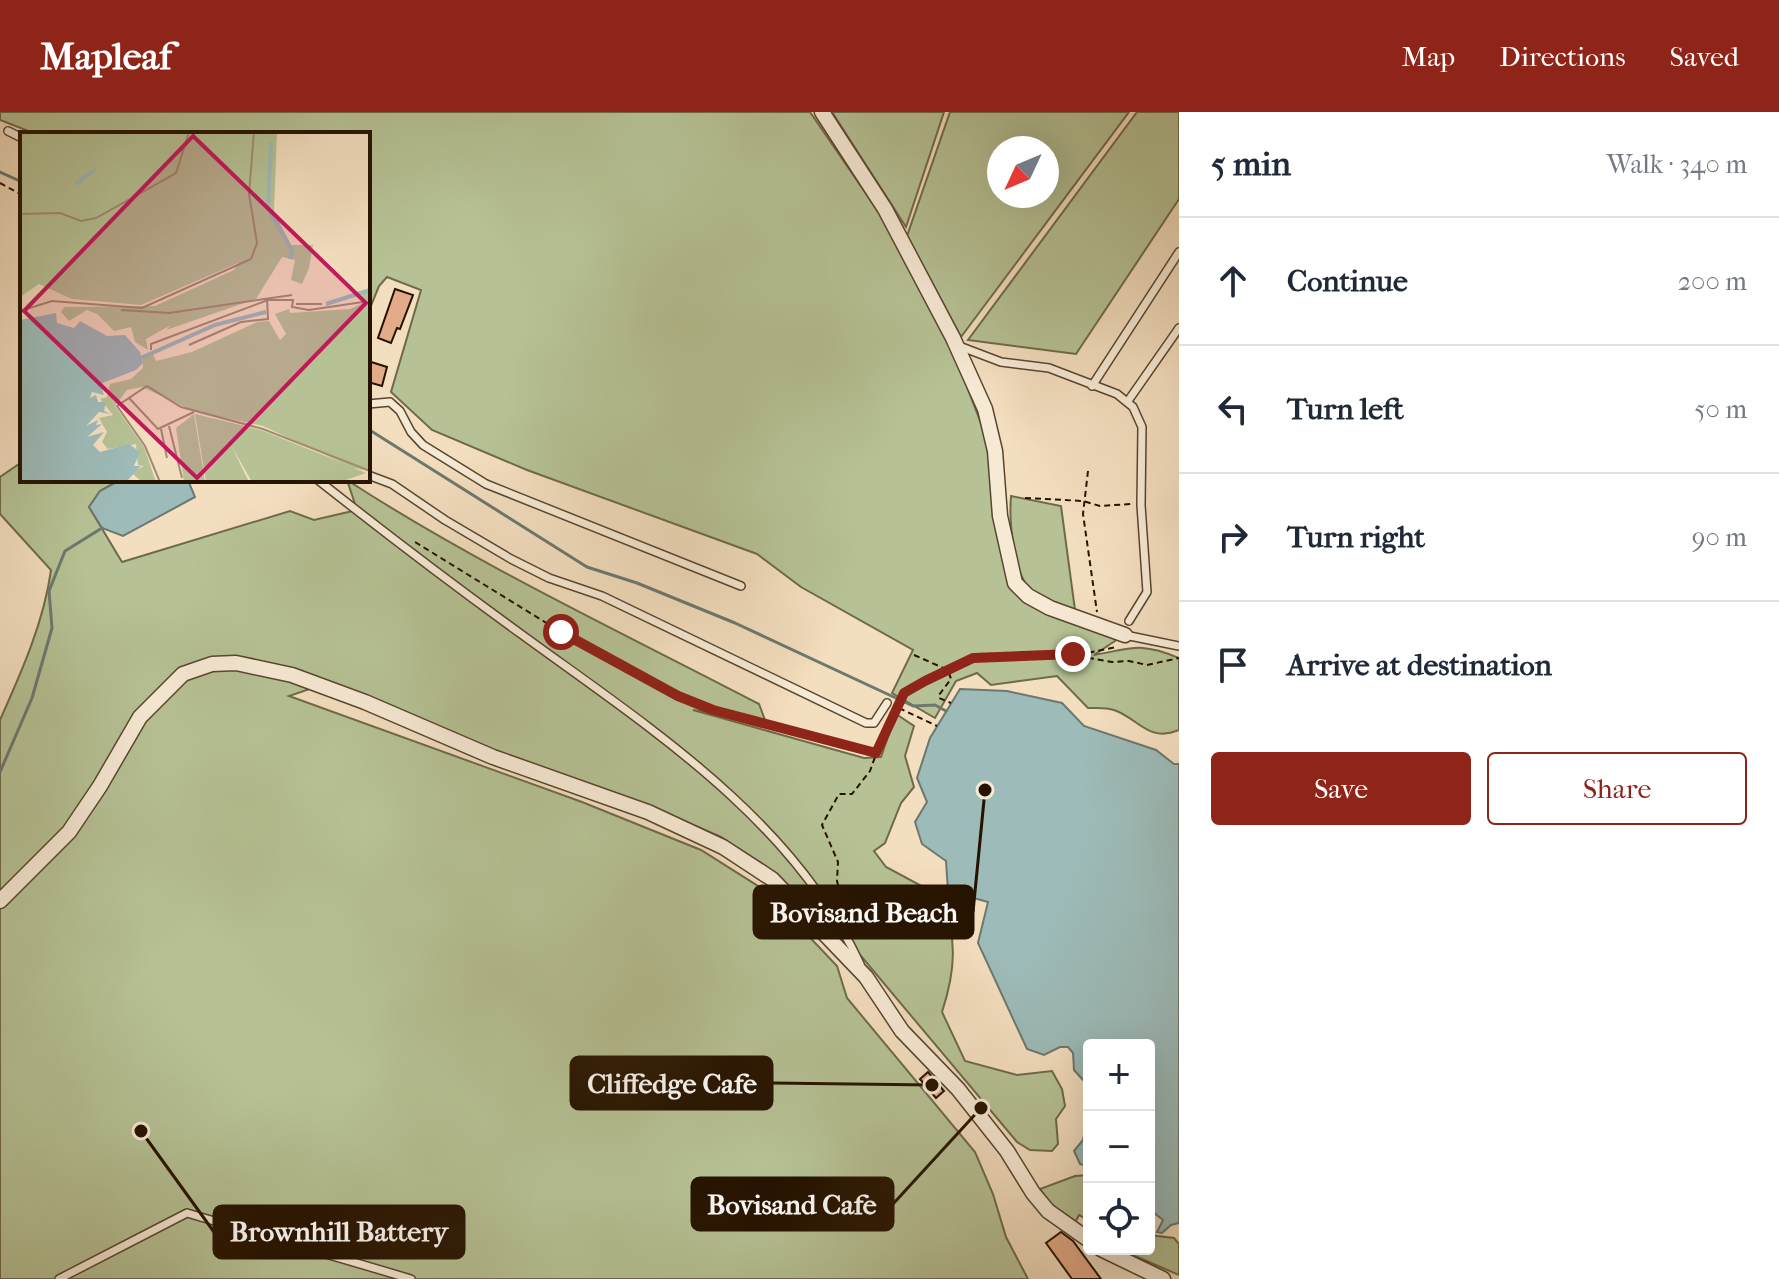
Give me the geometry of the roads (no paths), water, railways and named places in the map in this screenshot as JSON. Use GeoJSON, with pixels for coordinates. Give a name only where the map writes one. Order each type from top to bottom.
{"type":"FeatureCollection","features":[{"type":"Feature","properties":{"kind":"street"},"geometry":{"type":"LineString","coordinates":[[822,112],[885,209],[956,345],[985,409],[1000,482],[1000,516],[1015,583],[1028,596],[1050,608],[1125,634]]}},
{"type":"Feature","properties":{"kind":"street"},"geometry":{"type":"LineString","coordinates":[[0,901],[69,832],[140,717],[183,674],[212,664],[236,663],[292,675],[365,702],[493,757],[648,812],[723,847],[772,879],[866,977],[902,1031],[958,1089],[1007,1151],[1048,1211],[1083,1236]]}},
{"type":"Feature","properties":{"kind":"street"},"geometry":{"type":"LineString","coordinates":[[1113,1255],[1163,1279]]}},
{"type":"Feature","properties":{"kind":"lane"},"geometry":{"type":"LineString","coordinates":[[8,131],[20,137]]}},
{"type":"Feature","properties":{"kind":"lane"},"geometry":{"type":"LineString","coordinates":[[1092,386],[1179,252]]}},
{"type":"Feature","properties":{"kind":"lane"},"geometry":{"type":"LineString","coordinates":[[1128,401],[1179,328]]}},
{"type":"Feature","properties":{"kind":"lane"},"geometry":{"type":"LineString","coordinates":[[956,345],[1001,362],[1049,368],[1117,394],[1128,401],[1138,414],[1142,427],[1141,507],[1147,592],[1125,634],[1179,646]]}},
{"type":"Feature","properties":{"kind":"lane"},"geometry":{"type":"LineString","coordinates":[[370,404],[386,401],[395,405],[423,445],[486,484],[741,586]]}},
{"type":"Feature","properties":{"kind":"lane"},"geometry":{"type":"LineString","coordinates":[[370,476],[392,484],[445,520],[549,578],[602,596],[866,723],[874,723],[887,703]]}},
{"type":"Feature","properties":{"kind":"lane"},"geometry":{"type":"LineString","coordinates":[[320,482],[408,553],[607,697],[696,766],[756,819],[797,863],[827,905],[866,977]]}},
{"type":"Feature","properties":{"kind":"lane"},"geometry":{"type":"LineString","coordinates":[[59,1279],[187,1213],[411,1279]]}},
{"type":"Feature","properties":{"kind":"water"},"geometry":{"type":"Polygon","coordinates":[[[116,482],[189,482],[195,497],[123,536],[102,528],[89,507],[100,491],[116,482]]]}},
{"type":"Feature","properties":{"kind":"water"},"geometry":{"type":"Polygon","coordinates":[[[960,689],[1007,691],[1062,703],[1084,726],[1156,750],[1174,764],[1179,764],[1179,1223],[1162,1233],[1157,1232],[1163,1220],[1155,1214],[1155,1039],[1083,1039],[1083,1080],[1074,1070],[1073,1053],[1068,1047],[1060,1047],[1044,1055],[1027,1049],[978,943],[988,902],[948,891],[946,861],[922,844],[915,822],[927,802],[917,778],[930,738],[960,689]]]}},
{"type":"Feature","properties":{"kind":"water"},"geometry":{"type":"Polygon","coordinates":[[[1083,1140],[1083,1165],[1080,1164],[1074,1151],[1083,1140]]]}},
{"type":"Feature","properties":{"kind":"waterway"},"geometry":{"type":"LineString","coordinates":[[0,172],[20,181]]}},
{"type":"Feature","properties":{"kind":"waterway"},"geometry":{"type":"LineString","coordinates":[[370,430],[587,567],[637,583],[735,623],[913,706],[935,705],[946,711]]}},
{"type":"Feature","properties":{"kind":"waterway"},"geometry":{"type":"LineString","coordinates":[[0,772],[32,698],[52,628],[49,591],[65,551],[102,528]]}},
{"type":"Feature","properties":{"kind":"place","name":"Bovisand Beach"},"geometry":{"type":"Point","coordinates":[985,790]}},
{"type":"Feature","properties":{"kind":"place","name":"Cliffedge Cafe"},"geometry":{"type":"Point","coordinates":[932,1085]}},
{"type":"Feature","properties":{"kind":"place","name":"Bovisand Cafe"},"geometry":{"type":"Point","coordinates":[981,1108]}},
{"type":"Feature","properties":{"kind":"place","name":"Brownhill Battery"},"geometry":{"type":"Point","coordinates":[141,1131]}}]}
